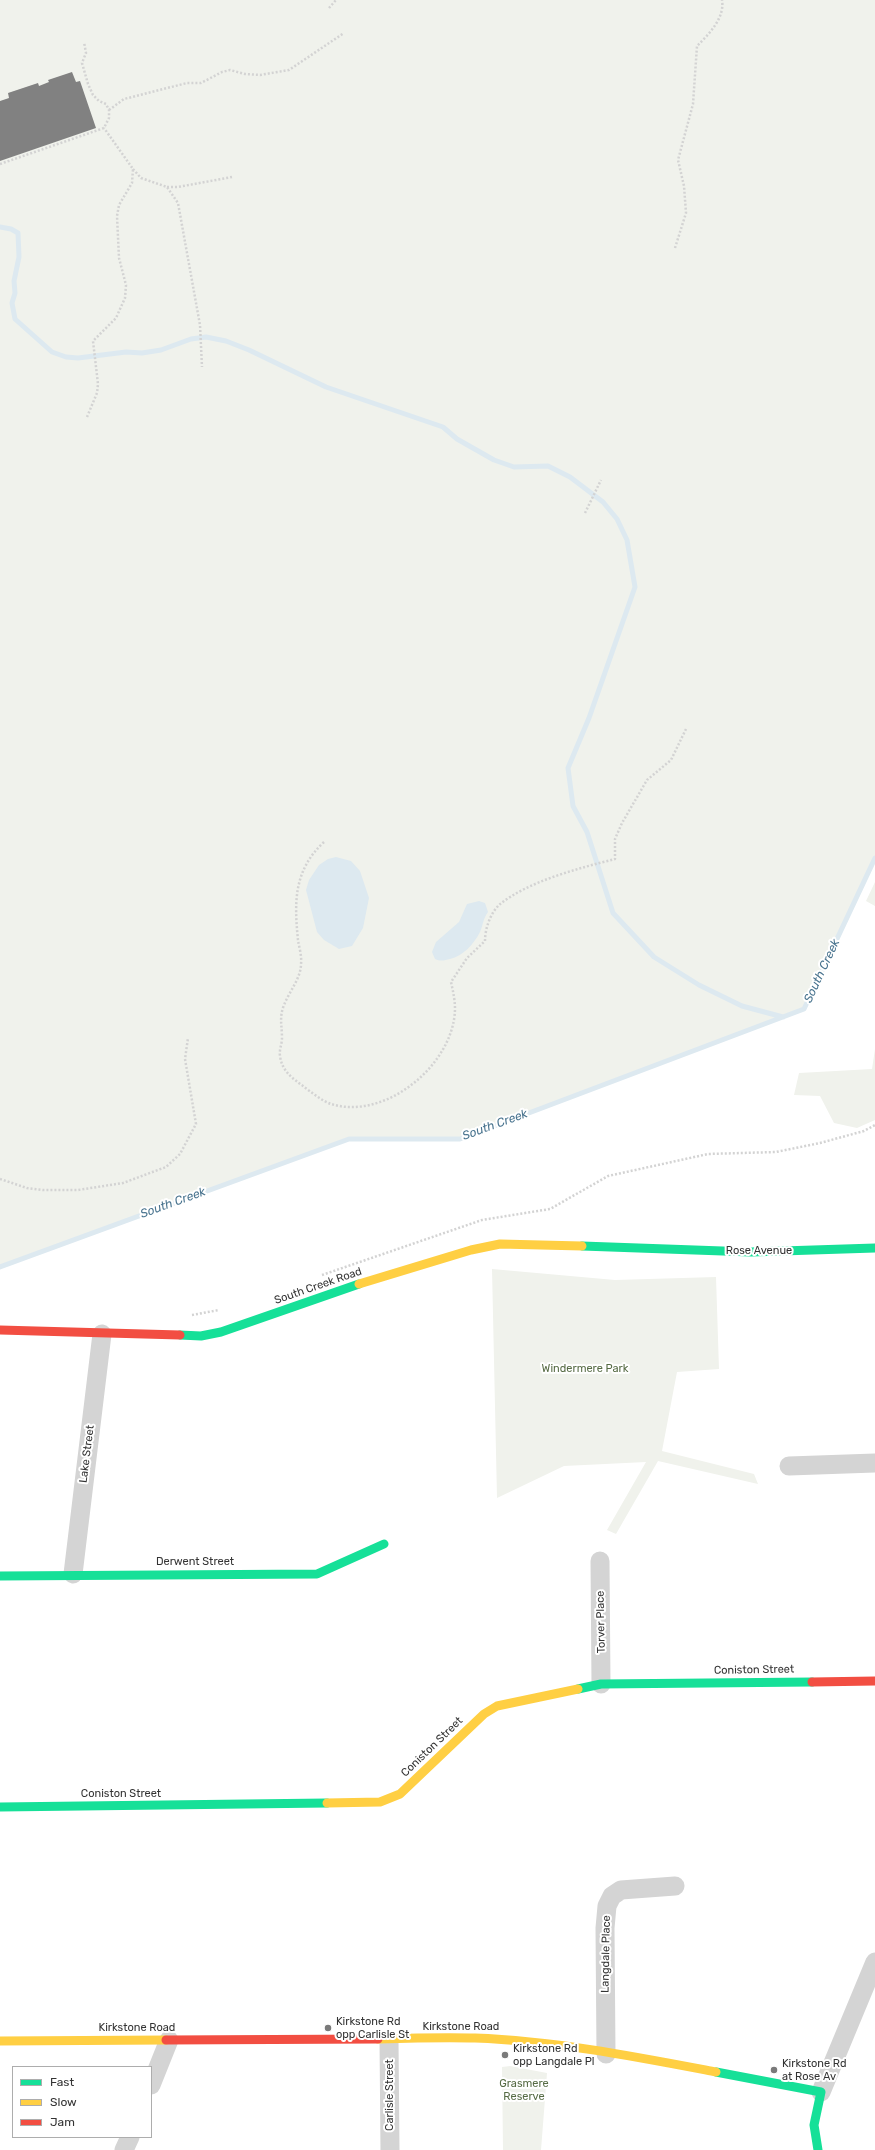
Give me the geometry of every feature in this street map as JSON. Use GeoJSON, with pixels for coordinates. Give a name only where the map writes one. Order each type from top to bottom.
{"type":"FeatureCollection","features":[{"type":"Feature","properties":{"kind":"street","name":"South Creek Road"},"geometry":{"type":"LineString","coordinates":[[0,1330],[201,1336],[221,1332],[387,1275],[471,1250],[500,1244],[643,1248]]}},
{"type":"Feature","properties":{"kind":"street","name":"Rose Avenue"},"geometry":{"type":"LineString","coordinates":[[643,1248],[751,1252],[875,1248]]}},
{"type":"Feature","properties":{"kind":"street","name":"Lake Street"},"geometry":{"type":"LineString","coordinates":[[73,1574],[102,1334]]}},
{"type":"Feature","properties":{"kind":"street"},"geometry":{"type":"LineString","coordinates":[[789,1466],[875,1464]]}},
{"type":"Feature","properties":{"kind":"street","name":"Derwent Street"},"geometry":{"type":"LineString","coordinates":[[0,1576],[73,1574],[317,1574],[384,1544]]}},
{"type":"Feature","properties":{"kind":"street","name":"Torver Place"},"geometry":{"type":"LineString","coordinates":[[600,1561],[601,1684]]}},
{"type":"Feature","properties":{"kind":"street","name":"Coniston Street"},"geometry":{"type":"LineString","coordinates":[[0,1807],[380,1802],[400,1794],[484,1714],[497,1706],[601,1684],[875,1681]]}},
{"type":"Feature","properties":{"kind":"street","name":"Langdale Place"},"geometry":{"type":"LineString","coordinates":[[606,2054],[605,1928],[607,1906],[612,1896],[621,1890],[675,1886]]}},
{"type":"Feature","properties":{"kind":"street"},"geometry":{"type":"LineString","coordinates":[[818,2150],[814,2125],[821,2092],[875,1962]]}},
{"type":"Feature","properties":{"kind":"street","name":"Kirkstone Road"},"geometry":{"type":"LineString","coordinates":[[0,2041],[389,2040],[475,2038],[518,2040],[821,2092]]}},
{"type":"Feature","properties":{"kind":"street"},"geometry":{"type":"LineString","coordinates":[[152,2083],[170,2040]]}},
{"type":"Feature","properties":{"kind":"street","name":"Carlisle Street"},"geometry":{"type":"LineString","coordinates":[[389,2040],[390,2150]]}},
{"type":"Feature","properties":{"kind":"street"},"geometry":{"type":"LineString","coordinates":[[124,2150],[130,2138]]}},
{"type":"Feature","properties":{"kind":"path"},"geometry":{"type":"LineString","coordinates":[[329,8],[336,0]]}},
{"type":"Feature","properties":{"kind":"path"},"geometry":{"type":"LineString","coordinates":[[675,248],[686,213],[684,186],[678,160],[693,104],[697,46],[711,31],[720,16],[723,6],[722,0]]}},
{"type":"Feature","properties":{"kind":"path"},"geometry":{"type":"LineString","coordinates":[[109,110],[124,99],[187,83],[200,83],[222,72],[230,70],[245,74],[260,75],[288,70],[344,33]]}},
{"type":"Feature","properties":{"kind":"path"},"geometry":{"type":"LineString","coordinates":[[0,164],[104,128],[109,110],[106,104],[99,101],[93,95],[88,84],[82,63],[86,54],[84,42]]}},
{"type":"Feature","properties":{"kind":"path"},"geometry":{"type":"LineString","coordinates":[[104,128],[141,178],[167,187],[178,187],[232,177]]}},
{"type":"Feature","properties":{"kind":"path"},"geometry":{"type":"LineString","coordinates":[[87,417],[97,393],[98,384],[93,341],[113,322],[125,298],[126,285],[119,258],[117,216],[119,205],[132,183],[133,169]]}},
{"type":"Feature","properties":{"kind":"path"},"geometry":{"type":"LineString","coordinates":[[167,187],[178,203],[200,325],[202,367]]}},
{"type":"Feature","properties":{"kind":"path"},"geometry":{"type":"LineString","coordinates":[[585,513],[601,480]]}},
{"type":"Feature","properties":{"kind":"path"},"geometry":{"type":"LineString","coordinates":[[324,842],[311,854],[299,882],[295,904],[302,964],[299,975],[289,993],[280,1017],[282,1037],[280,1056],[284,1068],[289,1075],[306,1088],[330,1104],[354,1107],[383,1102],[412,1085],[425,1073],[442,1051],[449,1038],[455,1009],[452,982],[467,958],[484,941],[485,932],[498,906],[514,895],[579,868],[615,859],[615,840],[622,823],[647,780],[671,760],[686,729]]}},
{"type":"Feature","properties":{"kind":"path"},"geometry":{"type":"LineString","coordinates":[[0,1179],[28,1188],[43,1190],[78,1190],[123,1183],[166,1167],[180,1154],[196,1124],[185,1059],[188,1038]]}},
{"type":"Feature","properties":{"kind":"path"},"geometry":{"type":"LineString","coordinates":[[320,1276],[341,1267],[482,1220],[550,1209],[608,1176],[708,1154],[776,1152],[820,1143],[864,1131],[875,1125]]}},
{"type":"Feature","properties":{"kind":"path"},"geometry":{"type":"LineString","coordinates":[[184,1315],[221,1310]]}},
{"type":"Feature","properties":{"kind":"green space"},"geometry":{"type":"Polygon","coordinates":[[[0,0],[875,0],[875,858],[804,1009],[460,1139],[349,1139],[0,1267],[0,0]]]}},
{"type":"Feature","properties":{"kind":"green space"},"geometry":{"type":"Polygon","coordinates":[[[875,882],[875,906],[866,901],[875,882]]]}},
{"type":"Feature","properties":{"kind":"green space"},"geometry":{"type":"Polygon","coordinates":[[[875,1049],[875,1120],[857,1128],[834,1123],[820,1096],[794,1095],[799,1073],[872,1069],[875,1049]]]}},
{"type":"Feature","properties":{"kind":"green space","name":"Windermere Park"},"geometry":{"type":"Polygon","coordinates":[[[492,1269],[615,1280],[716,1277],[719,1369],[677,1372],[662,1451],[754,1474],[758,1484],[658,1461],[616,1534],[607,1530],[646,1462],[564,1466],[497,1498],[492,1269]]]}},
{"type":"Feature","properties":{"kind":"green space","name":"Grasmere Reserve"},"geometry":{"type":"Polygon","coordinates":[[[510,2066],[547,2073],[541,2150],[503,2150],[502,2067],[510,2066]]]}},
{"type":"Feature","properties":{"kind":"shaded area"},"geometry":{"type":"Polygon","coordinates":[[[336,857],[351,861],[360,871],[369,898],[363,928],[352,946],[339,949],[324,940],[317,932],[306,890],[309,880],[319,865],[328,859],[336,857]]]}},
{"type":"Feature","properties":{"kind":"shaded area"},"geometry":{"type":"Polygon","coordinates":[[[479,901],[485,903],[488,912],[475,941],[468,949],[455,957],[443,960],[435,959],[432,952],[436,942],[459,922],[467,904],[479,901]]]}},
{"type":"Feature","properties":{"kind":"building"},"geometry":{"type":"Polygon","coordinates":[[[72,72],[76,82],[80,81],[96,128],[0,161],[0,101],[9,98],[8,93],[38,83],[39,86],[49,82],[48,80],[72,72]]]}},
{"type":"Feature","properties":{"kind":"waterway"},"geometry":{"type":"LineString","coordinates":[[0,227],[11,229],[18,233],[19,257],[14,281],[15,293],[12,303],[15,319],[52,352],[66,357],[78,358],[126,352],[142,353],[161,350],[191,339],[206,337],[226,341],[249,350],[326,387],[443,427],[457,439],[494,460],[514,467],[548,466],[570,477],[603,502],[617,519],[627,540],[635,587],[589,718],[568,768],[573,806],[587,832],[613,913],[654,957],[699,985],[742,1006],[783,1017]]}},
{"type":"Feature","properties":{"kind":"waterway","name":"South Creek"},"geometry":{"type":"LineString","coordinates":[[0,1267],[349,1139],[460,1139],[804,1009],[875,858]]}},
{"type":"Feature","properties":{"kind":"traffic: fast"},"geometry":{"type":"LineString","coordinates":[[582,1246],[751,1252],[875,1248]]}},
{"type":"Feature","properties":{"kind":"traffic: fast"},"geometry":{"type":"LineString","coordinates":[[180,1335],[201,1336],[221,1332],[359,1284]]}},
{"type":"Feature","properties":{"kind":"traffic: fast"},"geometry":{"type":"LineString","coordinates":[[0,1576],[317,1574],[384,1544]]}},
{"type":"Feature","properties":{"kind":"traffic: fast"},"geometry":{"type":"LineString","coordinates":[[578,1689],[601,1684],[812,1682]]}},
{"type":"Feature","properties":{"kind":"traffic: fast"},"geometry":{"type":"LineString","coordinates":[[0,1807],[327,1803]]}},
{"type":"Feature","properties":{"kind":"traffic: fast"},"geometry":{"type":"LineString","coordinates":[[716,2072],[821,2092],[814,2125],[818,2150]]}},
{"type":"Feature","properties":{"kind":"traffic: slow"},"geometry":{"type":"LineString","coordinates":[[359,1284],[471,1250],[500,1244],[582,1246]]}},
{"type":"Feature","properties":{"kind":"traffic: slow"},"geometry":{"type":"LineString","coordinates":[[327,1803],[380,1802],[400,1794],[484,1714],[497,1706],[578,1689]]}},
{"type":"Feature","properties":{"kind":"traffic: slow"},"geometry":{"type":"LineString","coordinates":[[378,2039],[463,2038],[536,2042],[596,2050],[716,2072]]}},
{"type":"Feature","properties":{"kind":"traffic: slow"},"geometry":{"type":"LineString","coordinates":[[0,2041],[166,2040]]}},
{"type":"Feature","properties":{"kind":"traffic: jam"},"geometry":{"type":"LineString","coordinates":[[0,1330],[180,1335]]}},
{"type":"Feature","properties":{"kind":"traffic: jam"},"geometry":{"type":"LineString","coordinates":[[812,1682],[875,1681]]}},
{"type":"Feature","properties":{"kind":"traffic: jam"},"geometry":{"type":"LineString","coordinates":[[166,2040],[378,2039]]}},
{"type":"Feature","properties":{"kind":"place","name":"Kirkstone Rd opp Carlisle St"},"geometry":{"type":"Point","coordinates":[328,2028]}},
{"type":"Feature","properties":{"kind":"place","name":"Kirkstone Rd opp Langdale Pl"},"geometry":{"type":"Point","coordinates":[505,2055]}},
{"type":"Feature","properties":{"kind":"place","name":"Kirkstone Rd at Rose Av"},"geometry":{"type":"Point","coordinates":[774,2070]}}]}
